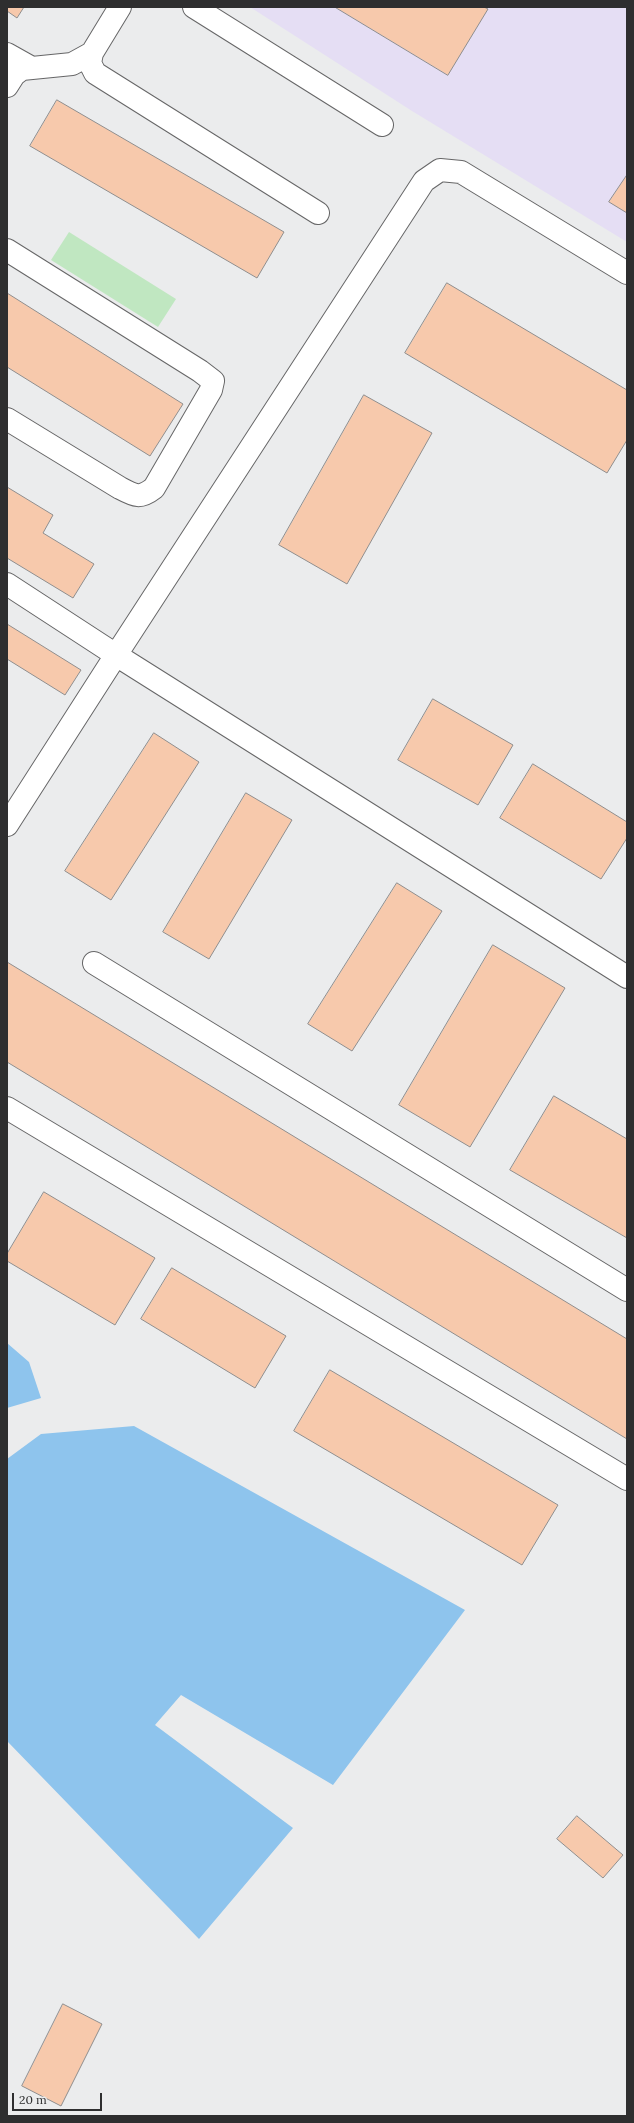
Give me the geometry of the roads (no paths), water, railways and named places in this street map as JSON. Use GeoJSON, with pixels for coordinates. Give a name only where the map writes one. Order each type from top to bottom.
{"type":"FeatureCollection","features":[{"type":"Feature","properties":{"kind":"lane"},"geometry":{"type":"LineString","coordinates":[[120,7],[92,53],[90,63],[95,73],[318,213]]}},
{"type":"Feature","properties":{"kind":"lane"},"geometry":{"type":"LineString","coordinates":[[194,7],[382,125]]}},
{"type":"Feature","properties":{"kind":"lane"},"geometry":{"type":"LineString","coordinates":[[7,86],[14,75],[22,69],[72,64],[92,53]]}},
{"type":"Feature","properties":{"kind":"lane"},"geometry":{"type":"LineString","coordinates":[[7,54],[32,68]]}},
{"type":"Feature","properties":{"kind":"lane"},"geometry":{"type":"LineString","coordinates":[[7,825],[116,654],[424,181],[440,170],[462,172],[627,273]]}},
{"type":"Feature","properties":{"kind":"lane"},"geometry":{"type":"LineString","coordinates":[[7,250],[200,370],[213,381],[211,390],[154,488],[145,495],[134,495],[120,488],[7,419]]}},
{"type":"Feature","properties":{"kind":"lane"},"geometry":{"type":"LineString","coordinates":[[7,584],[627,977]]}},
{"type":"Feature","properties":{"kind":"lane"},"geometry":{"type":"LineString","coordinates":[[94,963],[627,1290]]}},
{"type":"Feature","properties":{"kind":"lane"},"geometry":{"type":"LineString","coordinates":[[7,1108],[627,1479]]}},
{"type":"Feature","properties":{"kind":"water"},"geometry":{"type":"Polygon","coordinates":[[[7,1343],[29,1362],[41,1398],[7,1408],[7,1343]]]}},
{"type":"Feature","properties":{"kind":"water"},"geometry":{"type":"Polygon","coordinates":[[[134,1426],[465,1610],[333,1785],[181,1695],[155,1725],[293,1828],[199,1939],[7,1741],[7,1459],[41,1434],[134,1426]]]}}]}
